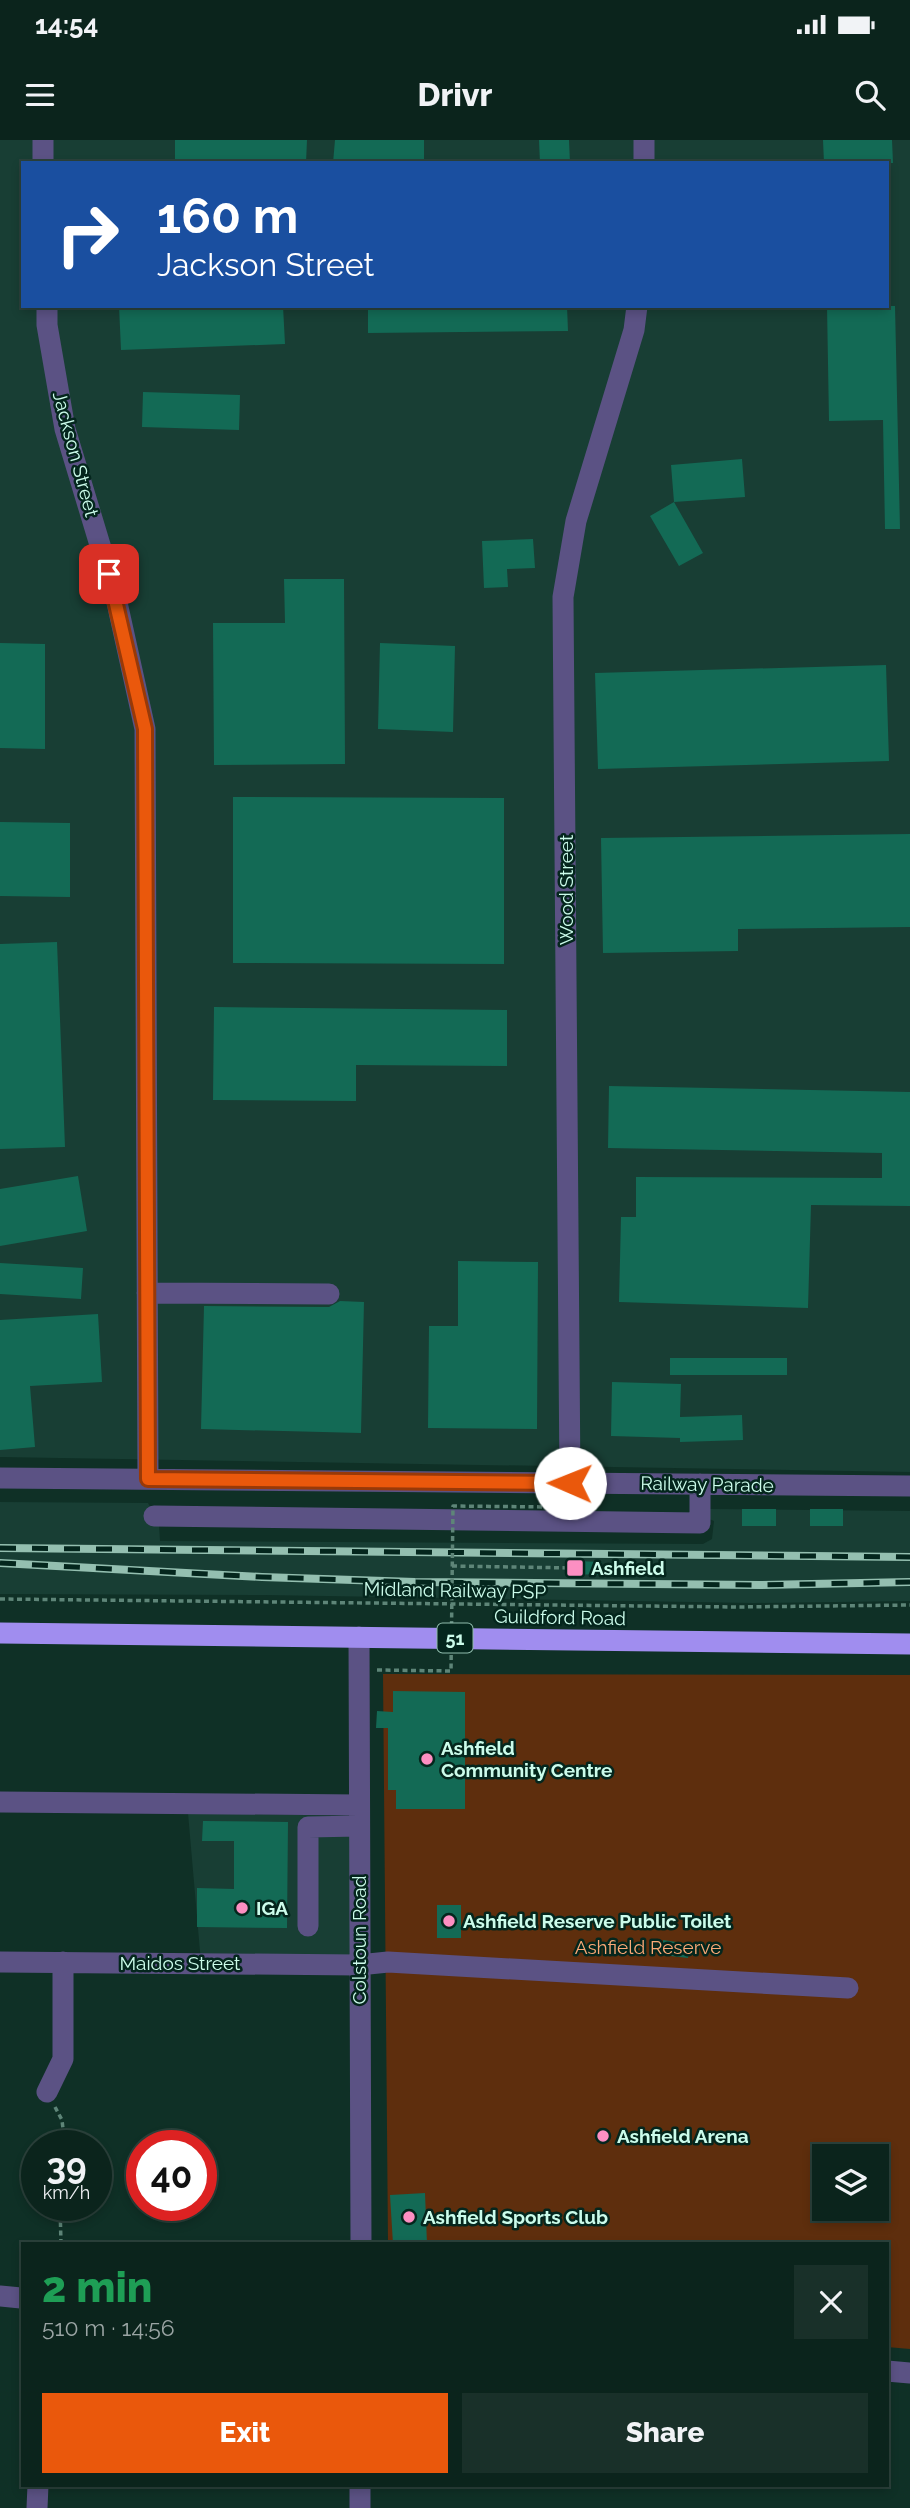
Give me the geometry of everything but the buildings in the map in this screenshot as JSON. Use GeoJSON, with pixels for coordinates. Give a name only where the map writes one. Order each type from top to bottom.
{"type":"FeatureCollection","features":[{"type":"Feature","properties":{"kind":"highway","name":"Guildford Road"},"geometry":{"type":"LineString","coordinates":[[0,1633],[910,1644]]}},
{"type":"Feature","properties":{"kind":"street"},"geometry":{"type":"LineString","coordinates":[[43,140],[43,161]]}},
{"type":"Feature","properties":{"kind":"street"},"geometry":{"type":"LineString","coordinates":[[644,140],[644,161]]}},
{"type":"Feature","properties":{"kind":"street","name":"Jackson Street"},"geometry":{"type":"LineString","coordinates":[[47,308],[47,325],[65,429],[116,598],[145,729],[148,1479]]}},
{"type":"Feature","properties":{"kind":"street","name":"Wood Street"},"geometry":{"type":"LineString","coordinates":[[570,1483],[563,597],[576,522],[630,344],[637,308]]}},
{"type":"Feature","properties":{"kind":"street"},"geometry":{"type":"LineString","coordinates":[[147,1293],[329,1294]]}},
{"type":"Feature","properties":{"kind":"street","name":"Railway Parade"},"geometry":{"type":"LineString","coordinates":[[0,1478],[910,1486]]}},
{"type":"Feature","properties":{"kind":"street"},"geometry":{"type":"LineString","coordinates":[[202,1517],[204,1480]]}},
{"type":"Feature","properties":{"kind":"street"},"geometry":{"type":"LineString","coordinates":[[153,1516],[700,1523],[700,1484]]}},
{"type":"Feature","properties":{"kind":"street","name":"Colstoun Road"},"geometry":{"type":"LineString","coordinates":[[359,1637],[361,2242]]}},
{"type":"Feature","properties":{"kind":"street"},"geometry":{"type":"LineString","coordinates":[[0,1802],[359,1815]]}},
{"type":"Feature","properties":{"kind":"street"},"geometry":{"type":"LineString","coordinates":[[308,1926],[308,1827],[359,1815]]}},
{"type":"Feature","properties":{"kind":"street","name":"Maidos Street"},"geometry":{"type":"LineString","coordinates":[[0,1962],[359,1965],[388,1962],[848,1988]]}},
{"type":"Feature","properties":{"kind":"street"},"geometry":{"type":"LineString","coordinates":[[47,2092],[63,2059],[63,1962]]}},
{"type":"Feature","properties":{"kind":"street"},"geometry":{"type":"LineString","coordinates":[[889,2371],[910,2373]]}},
{"type":"Feature","properties":{"kind":"street"},"geometry":{"type":"LineString","coordinates":[[37,2508],[38,2487]]}},
{"type":"Feature","properties":{"kind":"street"},"geometry":{"type":"LineString","coordinates":[[360,2487],[360,2508]]}},
{"type":"Feature","properties":{"kind":"path"},"geometry":{"type":"LineString","coordinates":[[377,1670],[451,1671],[453,1506],[549,1507]]}},
{"type":"Feature","properties":{"kind":"path"},"geometry":{"type":"LineString","coordinates":[[452,1566],[575,1568]]}},
{"type":"Feature","properties":{"kind":"path","name":"Midland Railway PSP"},"geometry":{"type":"LineString","coordinates":[[0,1599],[737,1607],[910,1605]]}},
{"type":"Feature","properties":{"kind":"path"},"geometry":{"type":"LineString","coordinates":[[47,2092],[62,2120],[63,2130]]}},
{"type":"Feature","properties":{"kind":"path"},"geometry":{"type":"LineString","coordinates":[[60,2221],[61,2242]]}},
{"type":"Feature","properties":{"kind":"shaded area"},"geometry":{"type":"Polygon","coordinates":[[[0,140],[910,140],[910,1472],[0,1457],[0,140]]]}},
{"type":"Feature","properties":{"kind":"shaded area"},"geometry":{"type":"Polygon","coordinates":[[[0,1502],[148,1503],[159,1525],[160,1541],[703,1544],[712,1539],[714,1521],[709,1519],[709,1509],[910,1511],[910,1601],[754,1603],[265,1595],[0,1594],[0,1502]]]}},
{"type":"Feature","properties":{"kind":"shaded area"},"geometry":{"type":"Polygon","coordinates":[[[188,1813],[359,1816],[359,1965],[201,1963],[188,1813]]]}},
{"type":"Feature","properties":{"kind":"green space","name":"Ashfield Reserve"},"geometry":{"type":"Polygon","coordinates":[[[383,1674],[910,1675],[910,2349],[889,2347],[889,2242],[388,2242],[383,1674]]]}},
{"type":"Feature","properties":{"kind":"railway"},"geometry":{"type":"LineString","coordinates":[[0,1548],[910,1557]]}},
{"type":"Feature","properties":{"kind":"railway"},"geometry":{"type":"LineString","coordinates":[[0,1563],[415,1582],[760,1585],[910,1582]]}},
{"type":"Feature","properties":{"kind":"place","name":"Ashfield"},"geometry":{"type":"Point","coordinates":[575,1568]}},
{"type":"Feature","properties":{"kind":"place","name":"Ashfield Community Centre"},"geometry":{"type":"Point","coordinates":[427,1759]}},
{"type":"Feature","properties":{"kind":"place","name":"IGA"},"geometry":{"type":"Point","coordinates":[242,1908]}},
{"type":"Feature","properties":{"kind":"place","name":"Ashfield Reserve Public Toilet"},"geometry":{"type":"Point","coordinates":[449,1921]}},
{"type":"Feature","properties":{"kind":"place","name":"Ashfield Arena"},"geometry":{"type":"Point","coordinates":[603,2136]}},
{"type":"Feature","properties":{"kind":"place","name":"Ashfield Sports Club"},"geometry":{"type":"Point","coordinates":[409,2217]}},
{"type":"Feature","properties":{"kind":"route"},"geometry":{"type":"LineString","coordinates":[[109,574],[145,729],[148,1479],[570,1483]]}}]}
